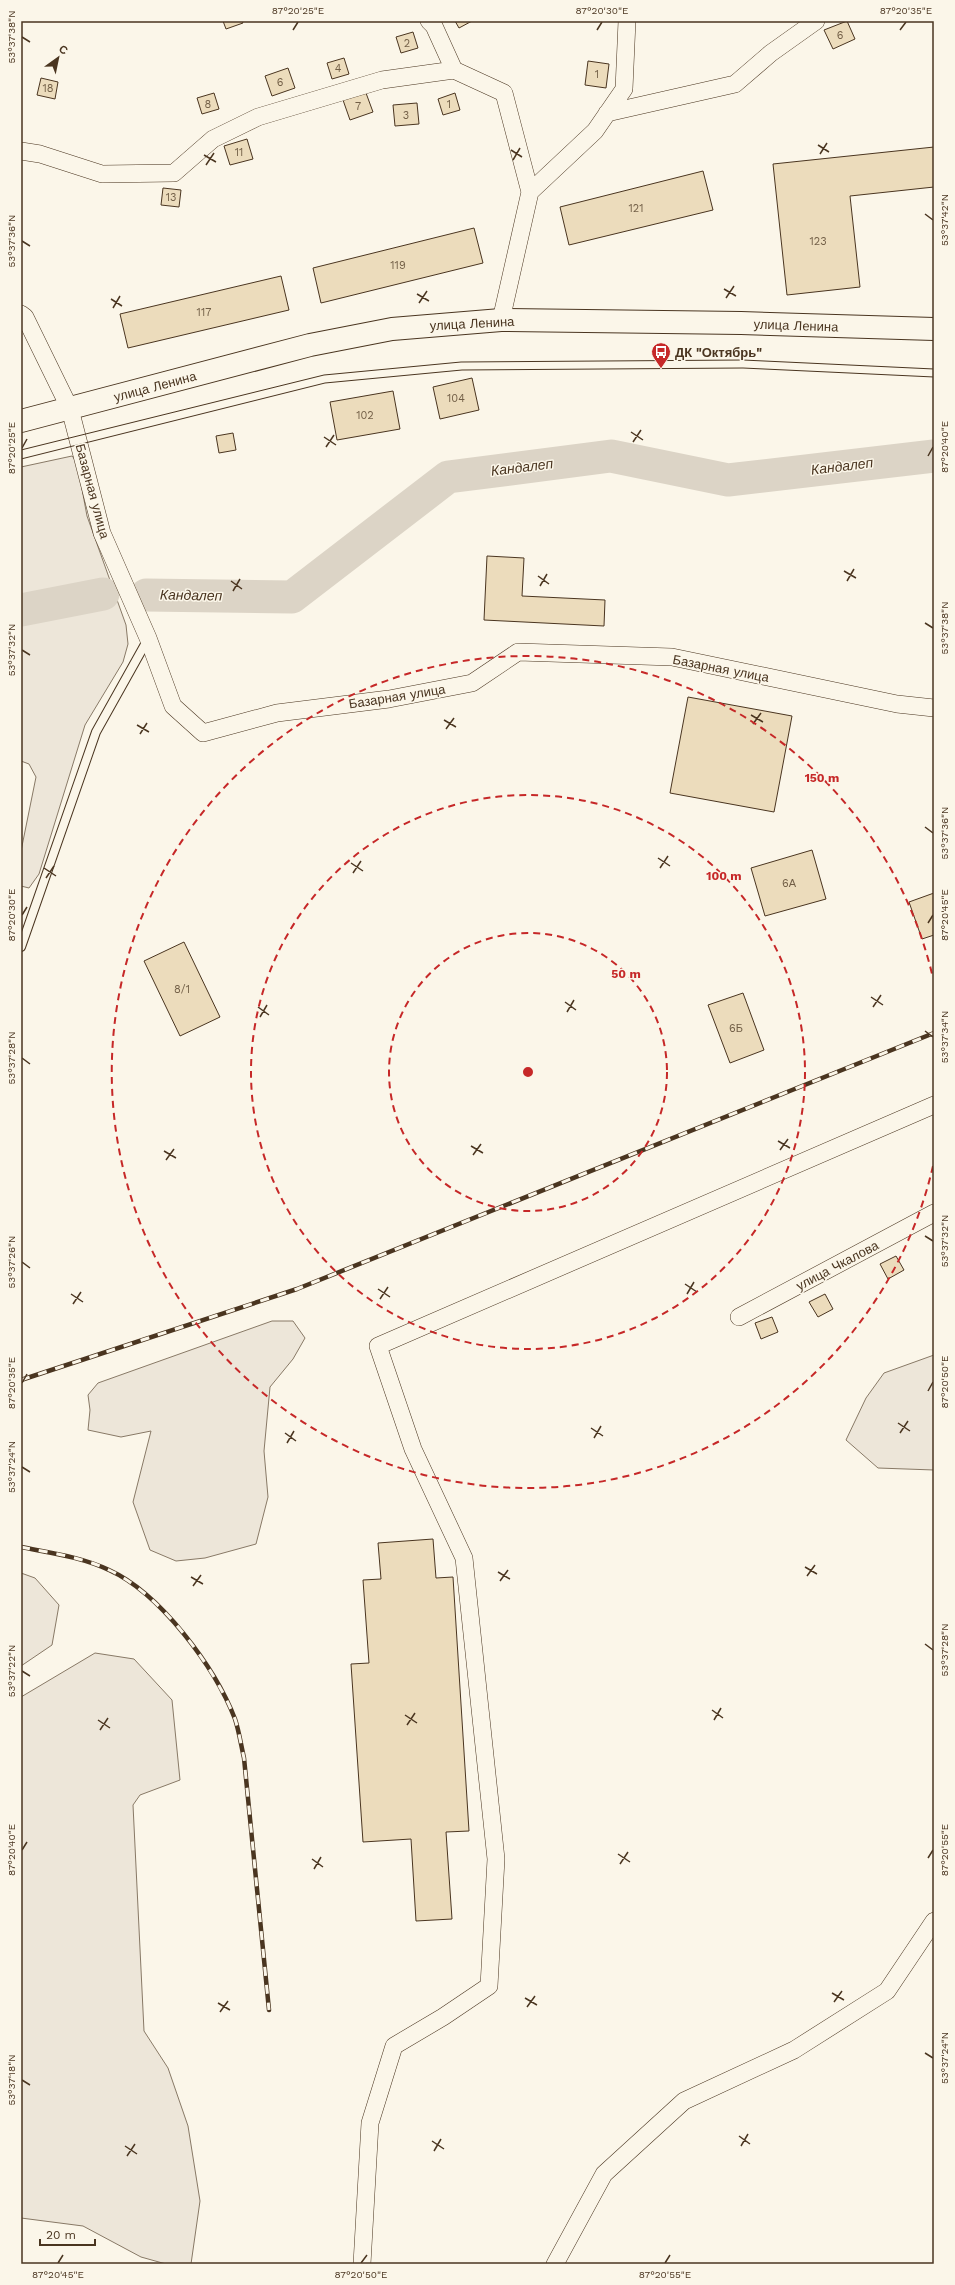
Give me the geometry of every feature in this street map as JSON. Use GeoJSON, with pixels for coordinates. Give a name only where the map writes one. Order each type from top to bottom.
{"type":"FeatureCollection","features":[{"type":"Feature","properties":{"kind":"main road","name":"улица Ленина"},"geometry":{"type":"LineString","coordinates":[[21,421],[310,344],[392,329],[501,320],[741,323],[934,329]]}},
{"type":"Feature","properties":{"kind":"street"},"geometry":{"type":"LineString","coordinates":[[429,21],[434,26],[454,70]]}},
{"type":"Feature","properties":{"kind":"street"},"geometry":{"type":"LineString","coordinates":[[530,192],[595,131],[624,89],[627,21]]}},
{"type":"Feature","properties":{"kind":"street"},"geometry":{"type":"LineString","coordinates":[[607,113],[735,84],[771,53],[816,21]]}},
{"type":"Feature","properties":{"kind":"street"},"geometry":{"type":"LineString","coordinates":[[21,151],[40,154],[102,174],[174,173],[213,139],[258,117],[382,80],[454,70],[504,93],[530,192],[501,320]]}},
{"type":"Feature","properties":{"kind":"street","name":"Базарная улица"},"geometry":{"type":"LineString","coordinates":[[21,314],[25,317],[70,409],[102,533],[148,638],[173,706],[203,733],[277,713],[389,699],[472,683],[518,652],[672,657],[897,704],[934,708]]}},
{"type":"Feature","properties":{"kind":"street"},"geometry":{"type":"LineString","coordinates":[[362,2264],[362,2235],[370,2123],[394,2046],[443,2017],[489,1986],[496,1859],[464,1558],[413,1449],[378,1346],[934,1105]]}},
{"type":"Feature","properties":{"kind":"street","name":"улица Чкалова"},"geometry":{"type":"LineString","coordinates":[[739,1317],[934,1213]]}},
{"type":"Feature","properties":{"kind":"street"},"geometry":{"type":"LineString","coordinates":[[555,2264],[604,2174],[678,2106],[684,2101],[794,2050],[887,1991],[934,1921]]}},
{"type":"Feature","properties":{"kind":"lane"},"geometry":{"type":"LineString","coordinates":[[21,948],[96,732],[148,638]]}},
{"type":"Feature","properties":{"kind":"shaded area"},"geometry":{"type":"Polygon","coordinates":[[[72,456],[77,462],[87,516],[126,625],[128,644],[123,662],[85,725],[39,874],[29,888],[21,886],[21,851],[36,777],[29,764],[21,761],[21,467],[72,456]]]}},
{"type":"Feature","properties":{"kind":"shaded area"},"geometry":{"type":"Polygon","coordinates":[[[272,1321],[293,1321],[305,1338],[293,1359],[270,1387],[264,1451],[268,1497],[256,1544],[205,1558],[176,1561],[150,1550],[133,1502],[151,1431],[121,1437],[88,1430],[90,1410],[88,1395],[98,1383],[272,1321]]]}},
{"type":"Feature","properties":{"kind":"shaded area"},"geometry":{"type":"Polygon","coordinates":[[[934,1355],[934,1470],[878,1468],[846,1440],[866,1398],[884,1373],[934,1355]]]}},
{"type":"Feature","properties":{"kind":"shaded area"},"geometry":{"type":"Polygon","coordinates":[[[21,1573],[35,1578],[59,1605],[52,1645],[21,1666],[21,1573]]]}},
{"type":"Feature","properties":{"kind":"shaded area"},"geometry":{"type":"Polygon","coordinates":[[[95,1653],[134,1659],[172,1700],[180,1780],[140,1795],[133,1805],[144,2031],[168,2068],[188,2126],[200,2201],[191,2264],[166,2264],[141,2257],[83,2226],[21,2218],[21,1697],[95,1653]]]}},
{"type":"Feature","properties":{"kind":"building"},"geometry":{"type":"Polygon","coordinates":[[[223,21],[242,21],[243,23],[226,29],[223,21]]]}},
{"type":"Feature","properties":{"kind":"building"},"geometry":{"type":"Polygon","coordinates":[[[455,21],[472,21],[459,28],[455,21]]]}},
{"type":"Feature","properties":{"kind":"building"},"geometry":{"type":"Polygon","coordinates":[[[847,21],[855,39],[833,49],[824,30],[847,21]]]}},
{"type":"Feature","properties":{"kind":"building"},"geometry":{"type":"Polygon","coordinates":[[[413,32],[418,48],[401,53],[396,37],[413,32]]]}},
{"type":"Feature","properties":{"kind":"building"},"geometry":{"type":"Polygon","coordinates":[[[344,58],[349,74],[332,79],[327,63],[344,58]]]}},
{"type":"Feature","properties":{"kind":"building"},"geometry":{"type":"Polygon","coordinates":[[[588,61],[609,64],[606,88],[585,85],[588,61]]]}},
{"type":"Feature","properties":{"kind":"building"},"geometry":{"type":"Polygon","coordinates":[[[288,68],[295,88],[272,96],[265,76],[288,68]]]}},
{"type":"Feature","properties":{"kind":"building"},"geometry":{"type":"Polygon","coordinates":[[[41,78],[58,82],[55,99],[37,95],[41,78]]]}},
{"type":"Feature","properties":{"kind":"building"},"geometry":{"type":"Polygon","coordinates":[[[214,93],[219,109],[202,114],[197,98],[214,93]]]}},
{"type":"Feature","properties":{"kind":"building"},"geometry":{"type":"Polygon","coordinates":[[[366,93],[373,112],[350,120],[343,100],[366,93]]]}},
{"type":"Feature","properties":{"kind":"building"},"geometry":{"type":"Polygon","coordinates":[[[455,93],[460,110],[443,115],[438,99],[455,93]]]}},
{"type":"Feature","properties":{"kind":"building"},"geometry":{"type":"Polygon","coordinates":[[[417,103],[419,124],[395,126],[393,105],[417,103]]]}},
{"type":"Feature","properties":{"kind":"building"},"geometry":{"type":"Polygon","coordinates":[[[247,139],[253,159],[230,165],[224,146],[247,139]]]}},
{"type":"Feature","properties":{"kind":"building"},"geometry":{"type":"Polygon","coordinates":[[[934,147],[934,187],[850,196],[860,287],[787,295],[773,164],[934,147]]]}},
{"type":"Feature","properties":{"kind":"building"},"geometry":{"type":"Polygon","coordinates":[[[703,171],[713,210],[569,245],[560,207],[703,171]]]}},
{"type":"Feature","properties":{"kind":"building"},"geometry":{"type":"Polygon","coordinates":[[[163,188],[181,190],[179,207],[161,205],[163,188]]]}},
{"type":"Feature","properties":{"kind":"building"},"geometry":{"type":"Polygon","coordinates":[[[474,228],[483,263],[321,303],[313,268],[474,228]]]}},
{"type":"Feature","properties":{"kind":"building"},"geometry":{"type":"Polygon","coordinates":[[[281,276],[289,310],[128,348],[120,314],[281,276]]]}},
{"type":"Feature","properties":{"kind":"building"},"geometry":{"type":"Polygon","coordinates":[[[472,378],[479,410],[440,419],[433,387],[472,378]]]}},
{"type":"Feature","properties":{"kind":"building"},"geometry":{"type":"Polygon","coordinates":[[[393,391],[400,429],[337,440],[330,402],[393,391]]]}},
{"type":"Feature","properties":{"kind":"building"},"geometry":{"type":"Polygon","coordinates":[[[233,433],[236,450],[219,453],[216,436],[233,433]]]}},
{"type":"Feature","properties":{"kind":"building"},"geometry":{"type":"Polygon","coordinates":[[[487,556],[524,558],[522,596],[605,600],[604,626],[484,620],[487,556]]]}},
{"type":"Feature","properties":{"kind":"building"},"geometry":{"type":"Polygon","coordinates":[[[688,697],[792,716],[774,812],[670,793],[688,697]]]}},
{"type":"Feature","properties":{"kind":"building"},"geometry":{"type":"Polygon","coordinates":[[[812,850],[826,899],[765,916],[751,868],[812,850]]]}},
{"type":"Feature","properties":{"kind":"building"},"geometry":{"type":"Polygon","coordinates":[[[934,893],[934,935],[922,939],[909,902],[934,893]]]}},
{"type":"Feature","properties":{"kind":"building"},"geometry":{"type":"Polygon","coordinates":[[[184,942],[220,1017],[180,1036],[144,961],[184,942]]]}},
{"type":"Feature","properties":{"kind":"building"},"geometry":{"type":"Polygon","coordinates":[[[743,993],[764,1050],[730,1063],[708,1005],[743,993]]]}},
{"type":"Feature","properties":{"kind":"building"},"geometry":{"type":"Polygon","coordinates":[[[896,1256],[904,1270],[888,1279],[880,1264],[896,1256]]]}},
{"type":"Feature","properties":{"kind":"building"},"geometry":{"type":"Polygon","coordinates":[[[825,1294],[833,1309],[818,1317],[809,1302],[825,1294]]]}},
{"type":"Feature","properties":{"kind":"building"},"geometry":{"type":"Polygon","coordinates":[[[772,1317],[778,1332],[761,1339],[755,1323],[772,1317]]]}},
{"type":"Feature","properties":{"kind":"building"},"geometry":{"type":"Polygon","coordinates":[[[433,1539],[436,1578],[453,1577],[469,1831],[446,1832],[452,1919],[416,1921],[411,1839],[363,1842],[351,1664],[369,1663],[363,1580],[381,1579],[378,1543],[433,1539]]]}},
{"type":"Feature","properties":{"kind":"waterway","name":"Кандалеп"},"geometry":{"type":"LineString","coordinates":[[146,595],[292,597],[448,477],[611,456],[728,480],[934,456]]}},
{"type":"Feature","properties":{"kind":"waterway","name":"Кандалеп"},"geometry":{"type":"LineString","coordinates":[[21,610],[103,594]]}},
{"type":"Feature","properties":{"kind":"tram line"},"geometry":{"type":"LineString","coordinates":[[21,450],[324,375],[461,362],[743,360],[934,369]]}},
{"type":"Feature","properties":{"kind":"tram line"},"geometry":{"type":"LineString","coordinates":[[21,459],[325,383],[462,370],[743,368],[934,377]]}},
{"type":"Feature","properties":{"kind":"railway"},"geometry":{"type":"LineString","coordinates":[[21,1380],[297,1289],[934,1033]]}},
{"type":"Feature","properties":{"kind":"railway"},"geometry":{"type":"LineString","coordinates":[[21,1547],[88,1562],[109,1570],[128,1581],[147,1596],[184,1634],[200,1655],[226,1699],[235,1719],[244,1758],[269,2010]]}},
{"type":"Feature","properties":{"kind":"place","name":"ДК \"Октябрь\""},"geometry":{"type":"Point","coordinates":[661,369]}}]}
